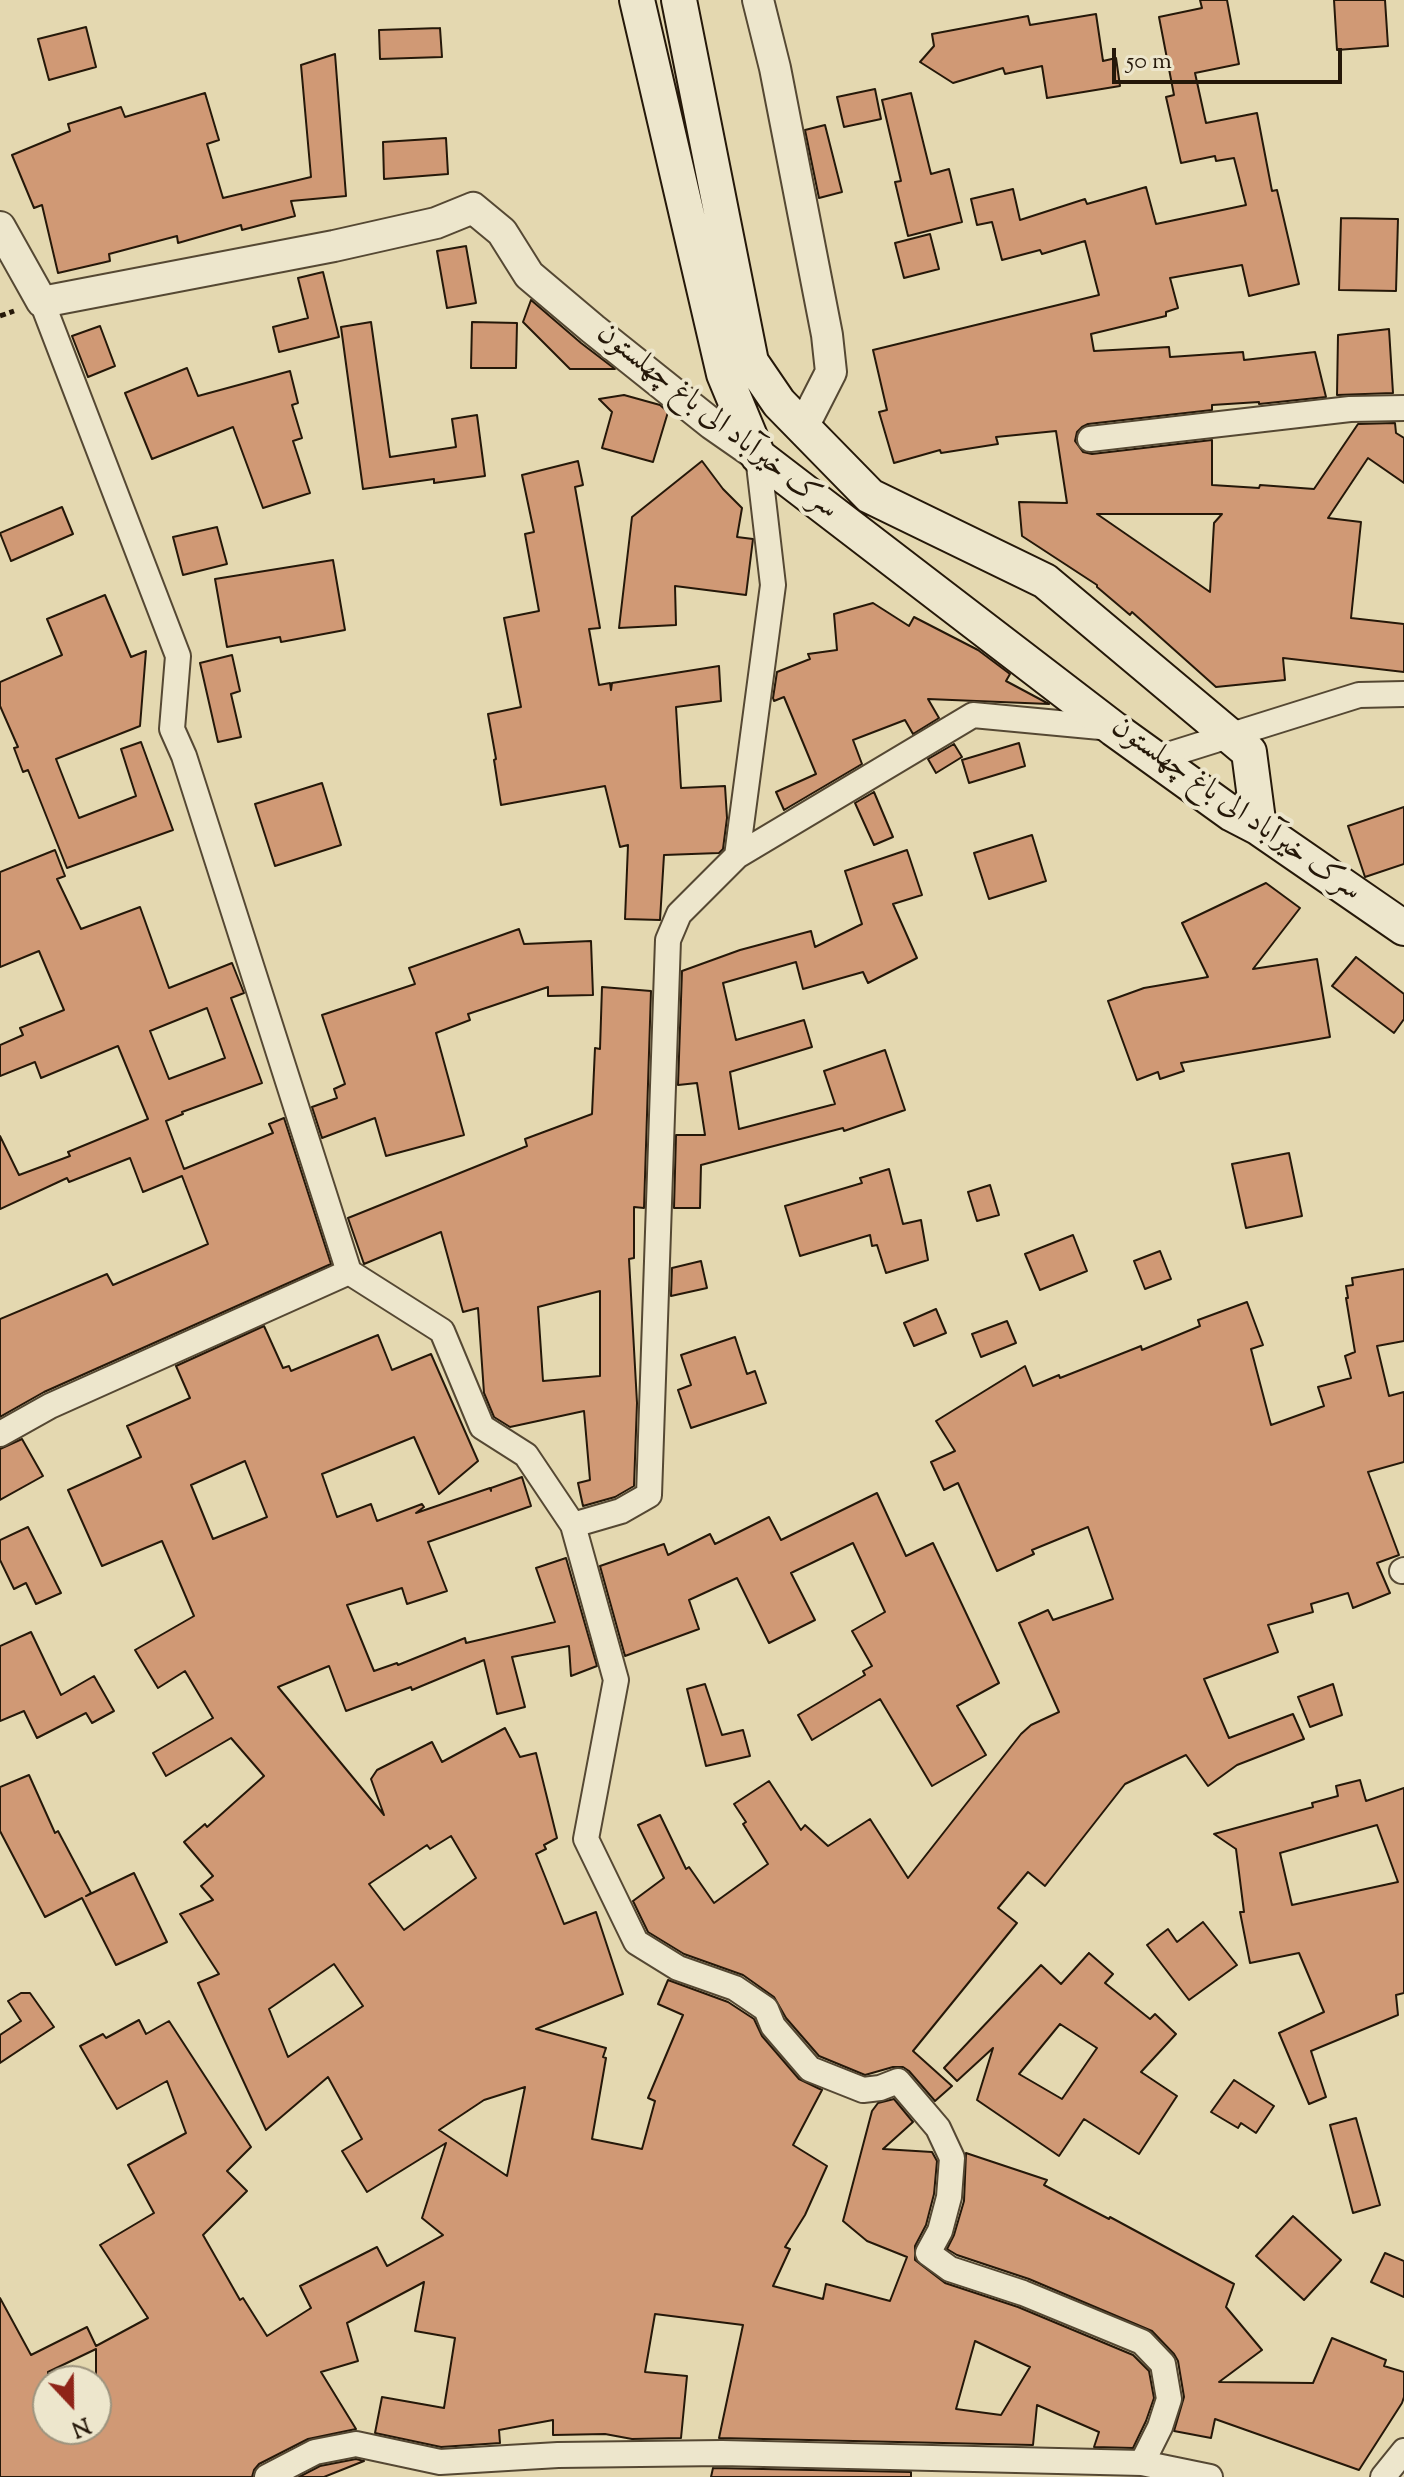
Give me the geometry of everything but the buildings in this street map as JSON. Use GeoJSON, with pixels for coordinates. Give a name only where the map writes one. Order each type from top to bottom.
{"type":"FeatureCollection","features":[{"type":"Feature","properties":{"kind":"main road"},"geometry":{"type":"LineString","coordinates":[[637,0],[724,374],[758,456]]}},
{"type":"Feature","properties":{"kind":"main road"},"geometry":{"type":"LineString","coordinates":[[679,0],[751,362],[779,403],[870,496],[1045,581],[1249,752],[1259,828]]}},
{"type":"Feature","properties":{"kind":"main road","name":"سرک خیرآباد الی باغ چهلستون"},"geometry":{"type":"LineString","coordinates":[[758,456],[1155,759],[1403,927]]}},
{"type":"Feature","properties":{"kind":"street"},"geometry":{"type":"LineString","coordinates":[[758,0],[781,100],[827,335],[831,372],[803,427]]}},
{"type":"Feature","properties":{"kind":"street","name":"سرک خیرآباد الی باغ چهلستون"},"geometry":{"type":"LineString","coordinates":[[42,302],[334,246],[436,223],[473,208],[502,232],[529,275],[712,424],[758,456]]}},
{"type":"Feature","properties":{"kind":"street"},"geometry":{"type":"LineString","coordinates":[[0,227],[42,302],[178,656],[172,729],[184,756],[349,1272],[442,1331],[482,1427],[526,1455],[573,1525],[616,1680],[586,1839],[636,1942],[678,1968],[735,1988],[766,2009],[773,2026],[810,2069],[863,2090],[898,2081],[938,2128],[952,2158],[946,2209],[940,2231],[928,2253],[950,2269],[1023,2293],[1142,2342],[1163,2364],[1169,2399],[1160,2427],[1142,2463]]}},
{"type":"Feature","properties":{"kind":"street"},"geometry":{"type":"LineString","coordinates":[[1090,439],[1350,409],[1404,408]]}},
{"type":"Feature","properties":{"kind":"street"},"geometry":{"type":"LineString","coordinates":[[737,856],[773,585],[758,456]]}},
{"type":"Feature","properties":{"kind":"street"},"geometry":{"type":"LineString","coordinates":[[1155,759],[1359,695],[1404,694]]}},
{"type":"Feature","properties":{"kind":"street"},"geometry":{"type":"LineString","coordinates":[[573,1525],[621,1511],[649,1495],[668,940],[679,914],[737,856],[973,715],[1114,729]]}},
{"type":"Feature","properties":{"kind":"street"},"geometry":{"type":"LineString","coordinates":[[0,1434],[50,1406],[349,1272]]}},
{"type":"Feature","properties":{"kind":"street"},"geometry":{"type":"LineString","coordinates":[[267,2477],[315,2452],[356,2444],[440,2462],[558,2455],[722,2453],[1142,2463],[1210,2477]]}},
{"type":"Feature","properties":{"kind":"street"},"geometry":{"type":"LineString","coordinates":[[1383,2477],[1404,2451]]}}]}
